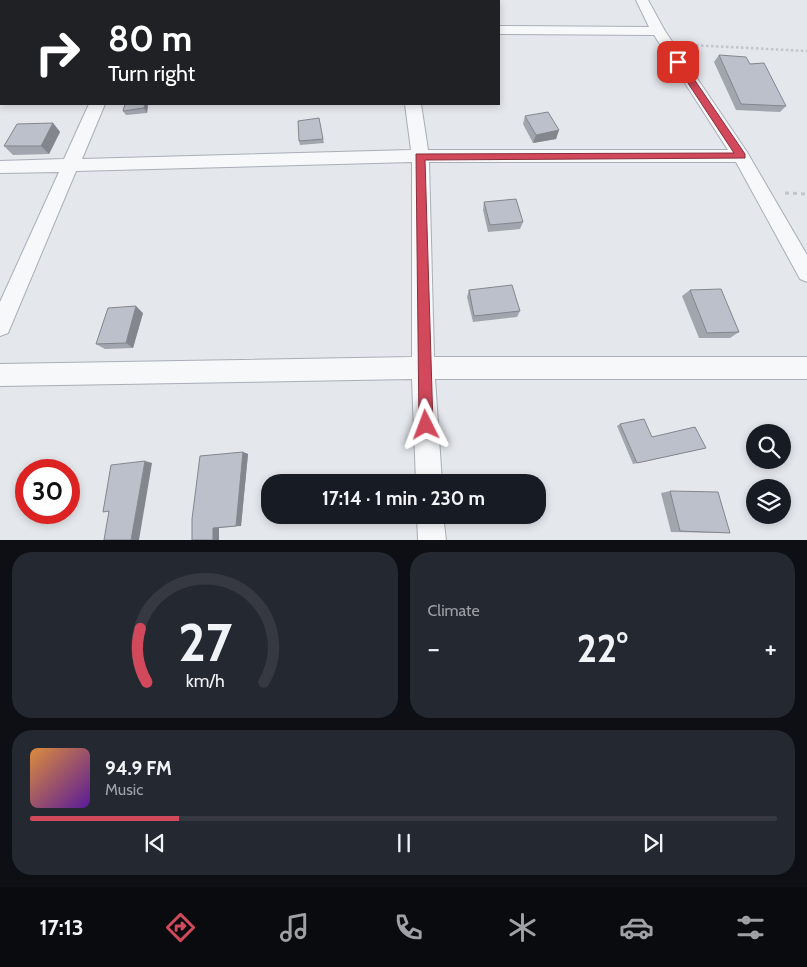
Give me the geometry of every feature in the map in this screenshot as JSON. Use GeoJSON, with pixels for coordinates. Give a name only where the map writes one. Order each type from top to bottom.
{"type":"FeatureCollection","features":[{"type":"Feature","properties":{"kind":"street"},"geometry":{"type":"LineString","coordinates":[[642,0],[658,31],[741,156],[807,273]]}},
{"type":"Feature","properties":{"kind":"street"},"geometry":{"type":"LineString","coordinates":[[500,30],[658,31]]}},
{"type":"Feature","properties":{"kind":"street"},"geometry":{"type":"LineString","coordinates":[[0,326],[97,105]]}},
{"type":"Feature","properties":{"kind":"street"},"geometry":{"type":"LineString","coordinates":[[413,105],[420,156],[423,368],[429,474]]}},
{"type":"Feature","properties":{"kind":"street"},"geometry":{"type":"LineString","coordinates":[[0,167],[420,156],[741,156]]}},
{"type":"Feature","properties":{"kind":"street"},"geometry":{"type":"LineString","coordinates":[[0,375],[423,368],[807,368]]}},
{"type":"Feature","properties":{"kind":"street"},"geometry":{"type":"LineString","coordinates":[[431,524],[432,540]]}},
{"type":"Feature","properties":{"kind":"path"},"geometry":{"type":"LineString","coordinates":[[658,31],[696,48],[807,51]]}},
{"type":"Feature","properties":{"kind":"building"},"geometry":{"type":"Polygon","coordinates":[[[719,55],[746,57],[750,64],[764,63],[786,106],[741,104],[719,55]]]}},
{"type":"Feature","properties":{"kind":"building"},"geometry":{"type":"Polygon","coordinates":[[[125,105],[145,105],[144,108],[123,111],[125,105]]]}},
{"type":"Feature","properties":{"kind":"building"},"geometry":{"type":"Polygon","coordinates":[[[548,112],[559,130],[536,135],[525,116],[548,112]]]}},
{"type":"Feature","properties":{"kind":"building"},"geometry":{"type":"Polygon","coordinates":[[[319,118],[323,139],[299,141],[298,121],[319,118]]]}},
{"type":"Feature","properties":{"kind":"building"},"geometry":{"type":"Polygon","coordinates":[[[53,123],[41,146],[4,146],[17,124],[53,123]]]}},
{"type":"Feature","properties":{"kind":"building"},"geometry":{"type":"Polygon","coordinates":[[[516,199],[523,222],[490,225],[484,202],[516,199]]]}},
{"type":"Feature","properties":{"kind":"building"},"geometry":{"type":"Polygon","coordinates":[[[512,285],[520,311],[474,316],[469,290],[512,285]]]}},
{"type":"Feature","properties":{"kind":"building"},"geometry":{"type":"Polygon","coordinates":[[[721,289],[739,332],[707,333],[690,290],[721,289]]]}},
{"type":"Feature","properties":{"kind":"building"},"geometry":{"type":"Polygon","coordinates":[[[136,306],[126,343],[96,344],[108,308],[136,306]]]}},
{"type":"Feature","properties":{"kind":"building"},"geometry":{"type":"Polygon","coordinates":[[[644,419],[652,437],[695,427],[706,448],[637,463],[620,424],[644,419]]]}},
{"type":"Feature","properties":{"kind":"building"},"geometry":{"type":"Polygon","coordinates":[[[243,452],[236,526],[213,528],[213,540],[192,540],[192,519],[200,456],[243,452]]]}},
{"type":"Feature","properties":{"kind":"building"},"geometry":{"type":"Polygon","coordinates":[[[145,461],[131,540],[104,540],[109,511],[103,512],[111,465],[145,461]]]}},
{"type":"Feature","properties":{"kind":"building"},"geometry":{"type":"Polygon","coordinates":[[[670,491],[718,492],[730,533],[680,531],[670,491]]]}},
{"type":"Feature","properties":{"kind":"route"},"geometry":{"type":"LineString","coordinates":[[426,425],[423,368],[420,156],[741,156],[678,62]]}}]}
